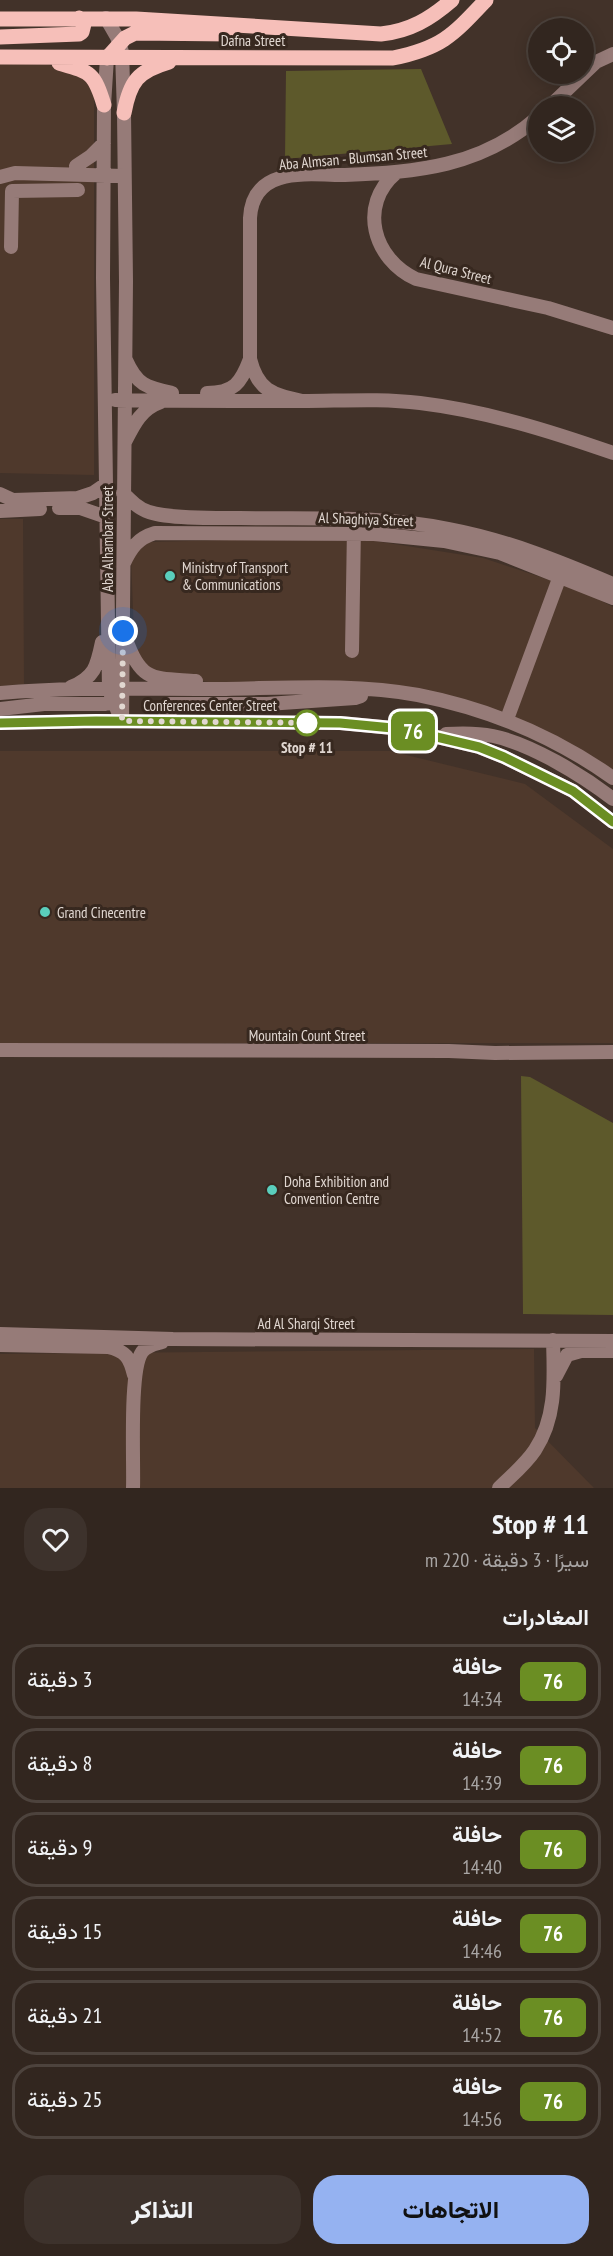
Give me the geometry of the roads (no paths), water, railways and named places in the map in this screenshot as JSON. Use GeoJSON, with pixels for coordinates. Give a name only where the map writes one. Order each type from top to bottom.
{"type":"FeatureCollection","features":[{"type":"Feature","properties":{"kind":"main road","name":"Dafna Street"},"geometry":{"type":"LineString","coordinates":[[0,19],[106,18],[381,34],[405,30],[428,20],[452,0]]}},
{"type":"Feature","properties":{"kind":"main road","name":"Dafna Street"},"geometry":{"type":"LineString","coordinates":[[0,57],[116,53],[186,58],[393,58],[423,51],[448,38],[486,0]]}},
{"type":"Feature","properties":{"kind":"main road"},"geometry":{"type":"LineString","coordinates":[[0,37],[79,34],[84,24],[79,18]]}},
{"type":"Feature","properties":{"kind":"main road"},"geometry":{"type":"LineString","coordinates":[[116,53],[129,35],[135,33],[319,35],[339,31]]}},
{"type":"Feature","properties":{"kind":"main road"},"geometry":{"type":"LineString","coordinates":[[42,57],[86,71],[99,88],[104,105]]}},
{"type":"Feature","properties":{"kind":"main road"},"geometry":{"type":"LineString","coordinates":[[124,113],[133,84],[140,74],[156,66],[186,58]]}},
{"type":"Feature","properties":{"kind":"street","name":"Aba Alhambar Street"},"geometry":{"type":"LineString","coordinates":[[106,18],[116,53],[124,113],[126,281],[123,397],[123,631],[115,694]]}},
{"type":"Feature","properties":{"kind":"street","name":"Aba Alhambar Street"},"geometry":{"type":"LineString","coordinates":[[116,53],[104,105],[103,278],[108,629],[115,694],[122,721]]}},
{"type":"Feature","properties":{"kind":"street"},"geometry":{"type":"LineString","coordinates":[[560,96],[596,62],[613,54]]}},
{"type":"Feature","properties":{"kind":"street","name":"Aba Almsan - Blumsan Street"},"geometry":{"type":"LineString","coordinates":[[302,401],[264,388],[253,372],[250,359],[250,218],[253,199],[259,190],[282,177],[396,173],[456,162],[488,151],[528,126]]}},
{"type":"Feature","properties":{"kind":"street"},"geometry":{"type":"LineString","coordinates":[[76,170],[104,143]]}},
{"type":"Feature","properties":{"kind":"street"},"geometry":{"type":"LineString","coordinates":[[0,165],[124,171]]}},
{"type":"Feature","properties":{"kind":"street"},"geometry":{"type":"LineString","coordinates":[[0,177],[15,173],[76,170],[92,182],[104,196]]}},
{"type":"Feature","properties":{"kind":"street","name":"Al Qura Street"},"geometry":{"type":"LineString","coordinates":[[396,173],[380,191],[374,224],[382,250],[403,273],[416,279],[548,308],[613,328]]}},
{"type":"Feature","properties":{"kind":"street"},"geometry":{"type":"LineString","coordinates":[[11,247],[12,191],[78,190]]}},
{"type":"Feature","properties":{"kind":"street"},"geometry":{"type":"LineString","coordinates":[[124,356],[130,370],[141,384],[170,397]]}},
{"type":"Feature","properties":{"kind":"street","name":"Aba Almsan - Blumsan Street"},"geometry":{"type":"LineString","coordinates":[[170,397],[228,390],[239,381],[250,359]]}},
{"type":"Feature","properties":{"kind":"street","name":"Aba Almsan - Blumsan Street"},"geometry":{"type":"LineString","coordinates":[[106,397],[302,401],[367,399],[419,403],[482,413],[613,453]]}},
{"type":"Feature","properties":{"kind":"street"},"geometry":{"type":"LineString","coordinates":[[124,443],[143,412],[170,397]]}},
{"type":"Feature","properties":{"kind":"street"},"geometry":{"type":"LineString","coordinates":[[590,445],[613,442]]}},
{"type":"Feature","properties":{"kind":"street"},"geometry":{"type":"LineString","coordinates":[[0,494],[13,500],[78,498],[93,493],[106,484]]}},
{"type":"Feature","properties":{"kind":"street","name":"Al Shaghiya Street"},"geometry":{"type":"LineString","coordinates":[[123,493],[139,507],[157,514],[212,518],[375,520],[441,534],[613,584]]}},
{"type":"Feature","properties":{"kind":"street"},"geometry":{"type":"LineString","coordinates":[[0,511],[70,507],[106,517]]}},
{"type":"Feature","properties":{"kind":"street"},"geometry":{"type":"LineString","coordinates":[[352,651],[354,520]]}},
{"type":"Feature","properties":{"kind":"street","name":"Al Shaghiya Street"},"geometry":{"type":"LineString","coordinates":[[123,565],[141,538],[155,533],[441,534]]}},
{"type":"Feature","properties":{"kind":"street"},"geometry":{"type":"LineString","coordinates":[[507,719],[562,570]]}},
{"type":"Feature","properties":{"kind":"street","name":"Al Shaghiya Street"},"geometry":{"type":"LineString","coordinates":[[562,570],[613,598]]}},
{"type":"Feature","properties":{"kind":"street"},"geometry":{"type":"LineString","coordinates":[[58,689],[71,687],[87,679],[96,668],[108,629]]}},
{"type":"Feature","properties":{"kind":"street"},"geometry":{"type":"LineString","coordinates":[[123,631],[137,664],[153,677],[201,681],[261,681],[283,689]]}},
{"type":"Feature","properties":{"kind":"street","name":"Conferences Center Street"},"geometry":{"type":"LineString","coordinates":[[0,693],[58,689],[115,694],[283,689],[374,690],[416,695],[507,719],[580,756],[613,778]]}},
{"type":"Feature","properties":{"kind":"street"},"geometry":{"type":"LineString","coordinates":[[173,721],[165,712],[169,704],[310,702],[355,698],[374,690]]}},
{"type":"Feature","properties":{"kind":"street"},"geometry":{"type":"LineString","coordinates":[[0,709],[34,704],[105,704],[115,694]]}},
{"type":"Feature","properties":{"kind":"street","name":"Conferences Center Street"},"geometry":{"type":"LineString","coordinates":[[0,723],[122,721],[340,723],[403,729],[479,747],[550,778],[573,791],[613,822]]}},
{"type":"Feature","properties":{"kind":"street"},"geometry":{"type":"LineString","coordinates":[[432,735],[461,733],[494,736],[511,742],[550,759],[613,799]]}},
{"type":"Feature","properties":{"kind":"street","name":"Mountain Count Street"},"geometry":{"type":"LineString","coordinates":[[0,1050],[613,1052]]}},
{"type":"Feature","properties":{"kind":"street","name":"Ad Al Sharqi Street"},"geometry":{"type":"LineString","coordinates":[[0,1334],[173,1339],[613,1341]]}},
{"type":"Feature","properties":{"kind":"street"},"geometry":{"type":"LineString","coordinates":[[133,1488],[135,1378],[139,1357],[144,1349],[173,1339]]}},
{"type":"Feature","properties":{"kind":"street"},"geometry":{"type":"LineString","coordinates":[[499,1488],[530,1456],[540,1440],[553,1401],[555,1380],[553,1341]]}},
{"type":"Feature","properties":{"kind":"street"},"geometry":{"type":"LineString","coordinates":[[0,1345],[108,1347],[121,1350],[131,1361],[135,1378]]}},
{"type":"Feature","properties":{"kind":"street"},"geometry":{"type":"LineString","coordinates":[[555,1380],[567,1355],[581,1351],[613,1351]]}},
{"type":"Feature","properties":{"kind":"place","name":"Ministry of Transport & Communications"},"geometry":{"type":"Point","coordinates":[170,576]}},
{"type":"Feature","properties":{"kind":"place","name":"Stop # 11"},"geometry":{"type":"Point","coordinates":[307,723]}},
{"type":"Feature","properties":{"kind":"place","name":"Grand Cinecentre"},"geometry":{"type":"Point","coordinates":[45,912]}},
{"type":"Feature","properties":{"kind":"place","name":"Doha Exhibition and Convention Centre"},"geometry":{"type":"Point","coordinates":[272,1190]}}]}
